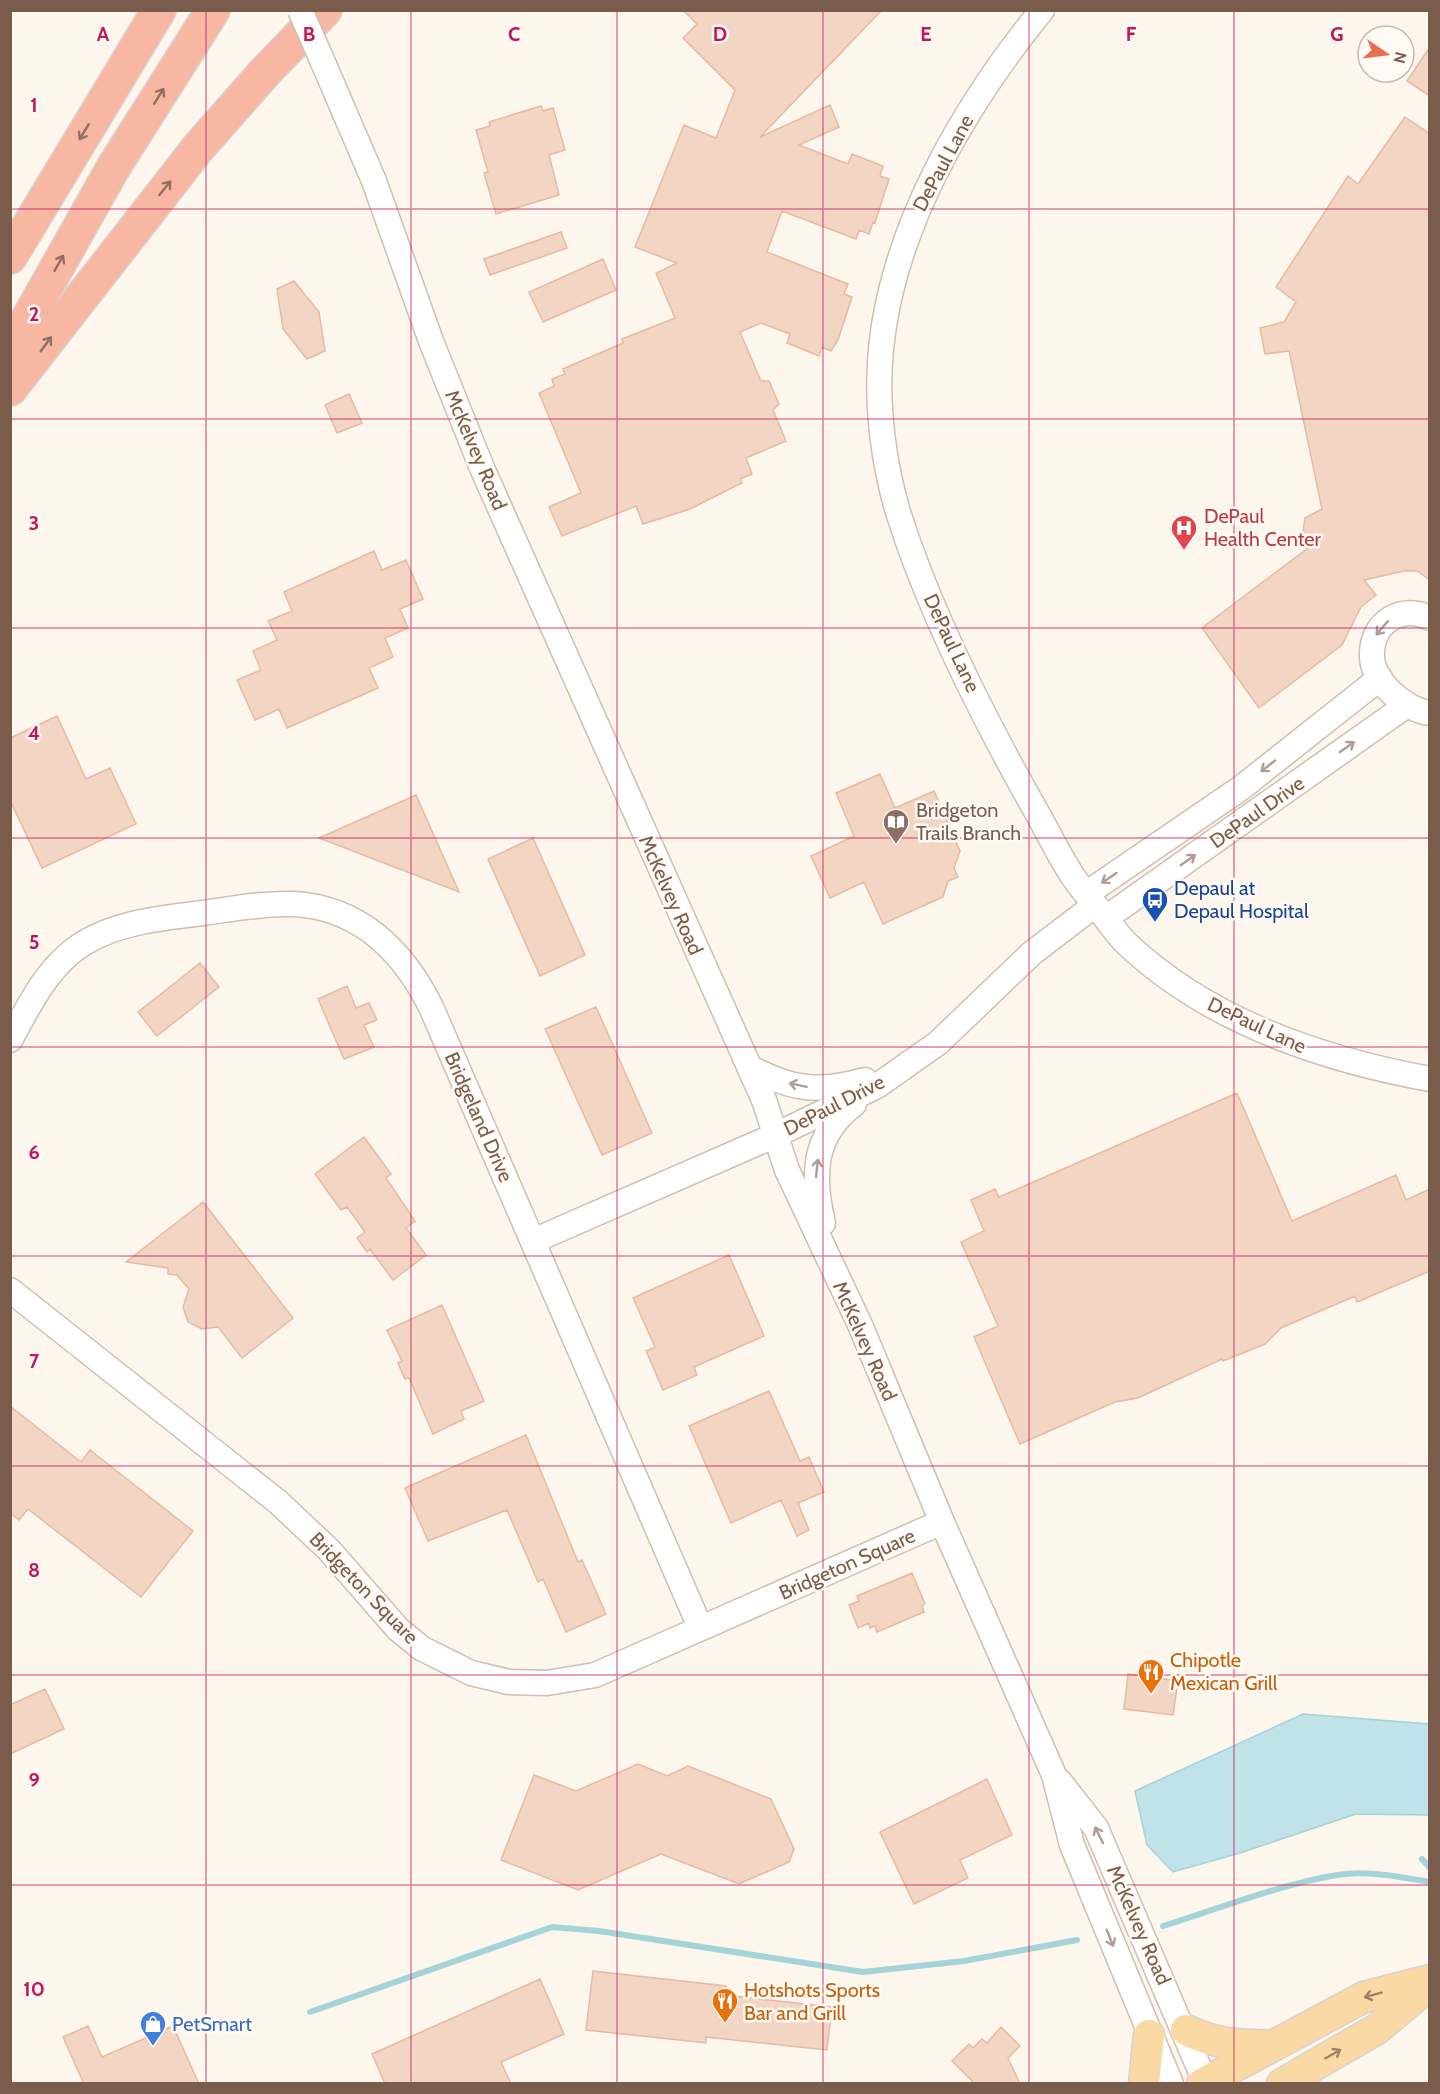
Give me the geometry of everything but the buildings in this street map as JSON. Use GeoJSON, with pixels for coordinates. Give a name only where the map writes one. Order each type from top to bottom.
{"type":"FeatureCollection","features":[{"type":"Feature","properties":{"kind":"highway"},"geometry":{"type":"LineString","coordinates":[[10,257],[159,10]]}},
{"type":"Feature","properties":{"kind":"highway"},"geometry":{"type":"LineString","coordinates":[[10,351],[113,168],[213,10]]}},
{"type":"Feature","properties":{"kind":"highway"},"geometry":{"type":"LineString","coordinates":[[10,389],[198,148],[265,72],[325,10]]}},
{"type":"Feature","properties":{"kind":"main road"},"geometry":{"type":"LineString","coordinates":[[1205,2083],[1364,1997],[1430,1982]]}},
{"type":"Feature","properties":{"kind":"main road"},"geometry":{"type":"LineString","coordinates":[[1282,2084],[1377,2029],[1430,1982]]}},
{"type":"Feature","properties":{"kind":"main road"},"geometry":{"type":"LineString","coordinates":[[1186,2030],[1216,2042],[1243,2046],[1276,2044]]}},
{"type":"Feature","properties":{"kind":"main road"},"geometry":{"type":"LineString","coordinates":[[1144,2084],[1149,2035]]}},
{"type":"Feature","properties":{"kind":"street","name":"McKelvey Road"},"geometry":{"type":"LineString","coordinates":[[300,10],[351,125],[431,341],[482,468],[749,1067],[787,1170],[861,1327],[942,1522],[1054,1775],[1072,1845],[1171,2084]]}},
{"type":"Feature","properties":{"kind":"street","name":"DePaul Lane"},"geometry":{"type":"LineString","coordinates":[[1042,10],[1005,55],[954,137],[913,221],[888,305],[880,360],[879,414],[897,509],[928,595],[1007,760],[1075,880],[1124,942],[1191,994],[1285,1041],[1354,1064],[1430,1079]]}},
{"type":"Feature","properties":{"kind":"street","name":"DePaul Drive"},"geometry":{"type":"LineString","coordinates":[[1096,906],[1418,709],[1392,694],[1380,678],[1371,656],[1374,637],[1394,615],[1414,612],[1430,618]]}},
{"type":"Feature","properties":{"kind":"street","name":"DePaul Drive"},"geometry":{"type":"LineString","coordinates":[[533,1241],[776,1135],[887,1079],[938,1043],[1032,953],[1096,906],[1380,678]]}},
{"type":"Feature","properties":{"kind":"street","name":"Bridgeland Drive"},"geometry":{"type":"LineString","coordinates":[[10,1040],[41,984],[54,969],[91,940],[116,929],[162,918],[291,904],[322,908],[354,920],[390,946],[406,964],[423,992],[700,1627]]}},
{"type":"Feature","properties":{"kind":"street"},"geometry":{"type":"LineString","coordinates":[[749,1067],[770,1078],[815,1088],[835,1088],[887,1079]]}},
{"type":"Feature","properties":{"kind":"street"},"geometry":{"type":"LineString","coordinates":[[833,1267],[816,1194],[816,1166],[825,1135],[840,1115],[887,1079]]}},
{"type":"Feature","properties":{"kind":"street","name":"Bridgeton Square"},"geometry":{"type":"LineString","coordinates":[[10,1290],[278,1502],[329,1550],[398,1629],[421,1647],[454,1665],[509,1682],[563,1682],[613,1668],[700,1627],[942,1522]]}},
{"type":"Feature","properties":{"kind":"street","name":"McKelvey Road"},"geometry":{"type":"LineString","coordinates":[[1054,1775],[1096,1828],[1186,2030],[1205,2083]]}},
{"type":"Feature","properties":{"kind":"water"},"geometry":{"type":"Polygon","coordinates":[[[1303,1714],[1429,1724],[1429,1815],[1356,1814],[1240,1853],[1173,1872],[1147,1845],[1135,1791],[1303,1714]]]}},
{"type":"Feature","properties":{"kind":"waterway"},"geometry":{"type":"LineString","coordinates":[[1422,1859],[1430,1868]]}},
{"type":"Feature","properties":{"kind":"waterway"},"geometry":{"type":"LineString","coordinates":[[1163,1926],[1271,1891],[1337,1875],[1372,1874],[1430,1882]]}},
{"type":"Feature","properties":{"kind":"waterway"},"geometry":{"type":"LineString","coordinates":[[310,2012],[552,1927],[599,1931],[863,1972],[964,1961],[1077,1940]]}},
{"type":"Feature","properties":{"kind":"place","name":"DePaul Health Center"},"geometry":{"type":"Point","coordinates":[1184,551]}},
{"type":"Feature","properties":{"kind":"place","name":"Bridgeton Trails Branch"},"geometry":{"type":"Point","coordinates":[896,845]}},
{"type":"Feature","properties":{"kind":"place","name":"Depaul at Depaul Hospital"},"geometry":{"type":"Point","coordinates":[1155,923]}},
{"type":"Feature","properties":{"kind":"place","name":"Chipotle Mexican Grill"},"geometry":{"type":"Point","coordinates":[1151,1695]}},
{"type":"Feature","properties":{"kind":"place","name":"Hotshots Sports Bar and Grill"},"geometry":{"type":"Point","coordinates":[725,2024]}},
{"type":"Feature","properties":{"kind":"place","name":"PetSmart"},"geometry":{"type":"Point","coordinates":[153,2047]}}]}
